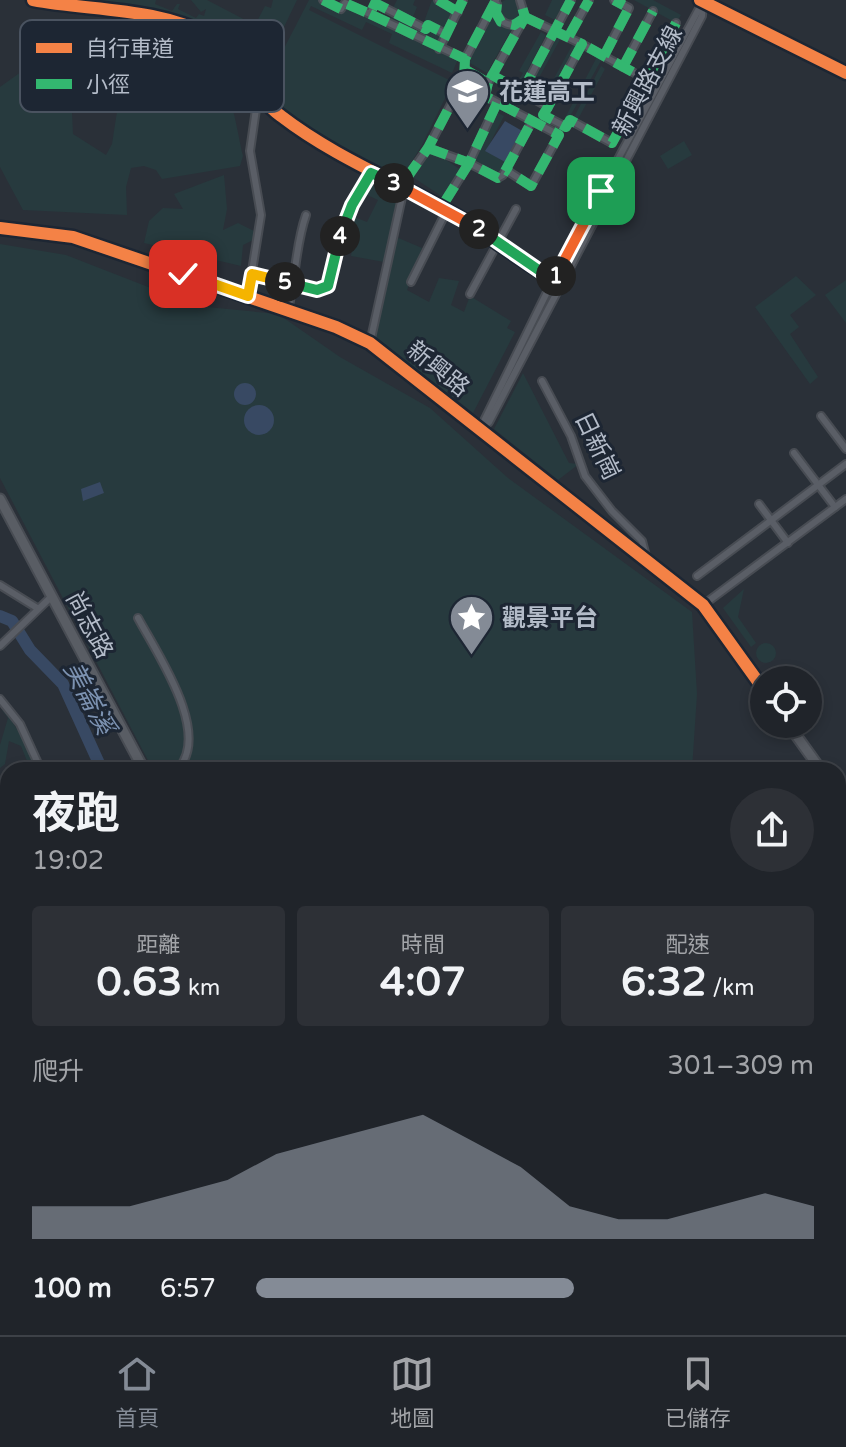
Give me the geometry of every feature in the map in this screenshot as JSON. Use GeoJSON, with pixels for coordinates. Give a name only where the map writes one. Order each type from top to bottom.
{"type":"FeatureCollection","features":[{"type":"Feature","properties":{"kind":"main road"},"geometry":{"type":"LineString","coordinates":[[702,1],[846,73]]}},
{"type":"Feature","properties":{"kind":"street"},"geometry":{"type":"LineString","coordinates":[[33,0],[173,20]]}},
{"type":"Feature","properties":{"kind":"street"},"geometry":{"type":"LineString","coordinates":[[323,0],[341,9],[345,3],[465,59]]}},
{"type":"Feature","properties":{"kind":"street"},"geometry":{"type":"LineString","coordinates":[[438,0],[458,12]]}},
{"type":"Feature","properties":{"kind":"street"},"geometry":{"type":"LineString","coordinates":[[439,49],[463,0]]}},
{"type":"Feature","properties":{"kind":"street"},"geometry":{"type":"LineString","coordinates":[[506,170],[531,186],[559,135],[485,96],[492,75],[524,18],[520,0]]}},
{"type":"Feature","properties":{"kind":"street"},"geometry":{"type":"LineString","coordinates":[[522,92],[571,0]]}},
{"type":"Feature","properties":{"kind":"street"},"geometry":{"type":"LineString","coordinates":[[569,36],[589,0]]}},
{"type":"Feature","properties":{"kind":"street"},"geometry":{"type":"LineString","coordinates":[[604,56],[629,8],[614,0]]}},
{"type":"Feature","properties":{"kind":"street"},"geometry":{"type":"LineString","coordinates":[[497,1],[496,13],[501,22],[514,25],[524,18]]}},
{"type":"Feature","properties":{"kind":"street"},"geometry":{"type":"LineString","coordinates":[[406,179],[428,148],[466,70],[465,59],[497,1]]}},
{"type":"Feature","properties":{"kind":"street","name":"新興路支線"},"geometry":{"type":"LineString","coordinates":[[479,431],[483,417],[553,280],[702,1]]}},
{"type":"Feature","properties":{"kind":"street","name":"新興路支線"},"geometry":{"type":"LineString","coordinates":[[479,431],[489,422],[702,16],[702,1]]}},
{"type":"Feature","properties":{"kind":"street"},"geometry":{"type":"LineString","coordinates":[[370,14],[375,3],[426,29],[428,25],[446,34]]}},
{"type":"Feature","properties":{"kind":"street"},"geometry":{"type":"LineString","coordinates":[[386,23],[392,11]]}},
{"type":"Feature","properties":{"kind":"street"},"geometry":{"type":"LineString","coordinates":[[623,67],[653,11]]}},
{"type":"Feature","properties":{"kind":"street"},"geometry":{"type":"LineString","coordinates":[[524,18],[569,36],[647,80]]}},
{"type":"Feature","properties":{"kind":"street"},"geometry":{"type":"LineString","coordinates":[[582,44],[543,115],[566,127],[570,120],[612,143],[676,23]]}},
{"type":"Feature","properties":{"kind":"street"},"geometry":{"type":"LineString","coordinates":[[466,70],[488,83]]}},
{"type":"Feature","properties":{"kind":"street"},"geometry":{"type":"LineString","coordinates":[[492,75],[548,107]]}},
{"type":"Feature","properties":{"kind":"street"},"geometry":{"type":"LineString","coordinates":[[411,282],[497,103]]}},
{"type":"Feature","properties":{"kind":"street"},"geometry":{"type":"LineString","coordinates":[[248,296],[261,215],[250,151],[256,112]]}},
{"type":"Feature","properties":{"kind":"street"},"geometry":{"type":"LineString","coordinates":[[276,112],[371,173],[446,206],[562,284]]}},
{"type":"Feature","properties":{"kind":"street"},"geometry":{"type":"LineString","coordinates":[[428,148],[498,178],[506,170],[532,121]]}},
{"type":"Feature","properties":{"kind":"street"},"geometry":{"type":"LineString","coordinates":[[252,274],[317,290],[328,286],[349,212],[371,173]]}},
{"type":"Feature","properties":{"kind":"street"},"geometry":{"type":"LineString","coordinates":[[370,343],[404,188]]}},
{"type":"Feature","properties":{"kind":"street"},"geometry":{"type":"LineString","coordinates":[[470,294],[516,209]]}},
{"type":"Feature","properties":{"kind":"street"},"geometry":{"type":"LineString","coordinates":[[288,310],[294,285],[296,251],[306,215]]}},
{"type":"Feature","properties":{"kind":"street","name":"新興路"},"geometry":{"type":"LineString","coordinates":[[0,228],[73,237],[288,310],[370,343],[703,605],[750,670]]}},
{"type":"Feature","properties":{"kind":"street","name":"日新崗"},"geometry":{"type":"LineString","coordinates":[[542,381],[571,436],[585,476],[612,511],[642,541],[648,563]]}},
{"type":"Feature","properties":{"kind":"street"},"geometry":{"type":"LineString","coordinates":[[821,416],[846,449]]}},
{"type":"Feature","properties":{"kind":"street"},"geometry":{"type":"LineString","coordinates":[[794,453],[835,507]]}},
{"type":"Feature","properties":{"kind":"street"},"geometry":{"type":"LineString","coordinates":[[697,576],[846,464]]}},
{"type":"Feature","properties":{"kind":"street","name":"尚志路"},"geometry":{"type":"LineString","coordinates":[[0,499],[140,762]]}},
{"type":"Feature","properties":{"kind":"street"},"geometry":{"type":"LineString","coordinates":[[703,605],[846,499]]}},
{"type":"Feature","properties":{"kind":"street"},"geometry":{"type":"LineString","coordinates":[[759,504],[788,543]]}},
{"type":"Feature","properties":{"kind":"street"},"geometry":{"type":"LineString","coordinates":[[0,585],[37,608]]}},
{"type":"Feature","properties":{"kind":"street"},"geometry":{"type":"LineString","coordinates":[[0,646],[51,597]]}},
{"type":"Feature","properties":{"kind":"street"},"geometry":{"type":"LineString","coordinates":[[138,618],[183,704],[188,736],[183,762]]}},
{"type":"Feature","properties":{"kind":"street"},"geometry":{"type":"LineString","coordinates":[[0,699],[20,724],[37,762]]}},
{"type":"Feature","properties":{"kind":"street"},"geometry":{"type":"LineString","coordinates":[[798,738],[815,762]]}},
{"type":"Feature","properties":{"kind":"green space"},"geometry":{"type":"Polygon","coordinates":[[[510,-1],[521,6],[522,11],[515,22],[510,23],[499,16],[498,11],[505,0],[510,-1]]]}},
{"type":"Feature","properties":{"kind":"green space"},"geometry":{"type":"Polygon","coordinates":[[[95,0],[156,0],[155,4],[172,11],[180,4],[178,9],[196,18],[199,14],[204,16],[206,9],[201,12],[191,0],[207,0],[245,20],[195,20],[110,8],[95,0]]]}},
{"type":"Feature","properties":{"kind":"green space"},"geometry":{"type":"Polygon","coordinates":[[[273,0],[297,0],[284,27],[284,20],[258,20],[265,6],[271,8],[273,0]]]}},
{"type":"Feature","properties":{"kind":"green space"},"geometry":{"type":"Polygon","coordinates":[[[309,0],[319,0],[342,11],[346,4],[458,59],[452,73],[389,43],[392,34],[366,22],[362,30],[311,6],[309,10],[453,82],[422,145],[402,177],[404,179],[289,121],[279,112],[284,112],[284,48],[309,0]]]}},
{"type":"Feature","properties":{"kind":"green space"},"geometry":{"type":"Polygon","coordinates":[[[397,0],[415,0],[413,5],[417,7],[413,17],[393,8],[397,0]]]}},
{"type":"Feature","properties":{"kind":"green space"},"geometry":{"type":"Polygon","coordinates":[[[432,0],[456,12],[445,32],[424,22],[432,0]]]}},
{"type":"Feature","properties":{"kind":"green space"},"geometry":{"type":"Polygon","coordinates":[[[552,0],[571,0],[559,22],[545,15],[552,0]]]}},
{"type":"Feature","properties":{"kind":"green space"},"geometry":{"type":"Polygon","coordinates":[[[634,0],[653,0],[681,15],[676,23],[634,0]]]}},
{"type":"Feature","properties":{"kind":"green space"},"geometry":{"type":"Polygon","coordinates":[[[393,13],[426,30],[428,26],[444,34],[437,47],[389,22],[393,13]]]}},
{"type":"Feature","properties":{"kind":"green space"},"geometry":{"type":"Polygon","coordinates":[[[494,15],[514,25],[487,73],[468,62],[494,15]]]}},
{"type":"Feature","properties":{"kind":"green space"},"geometry":{"type":"Polygon","coordinates":[[[555,31],[563,34],[530,94],[523,90],[555,31]]]}},
{"type":"Feature","properties":{"kind":"green space"},"geometry":{"type":"Polygon","coordinates":[[[541,32],[546,35],[519,86],[516,85],[523,73],[519,71],[541,32]]]}},
{"type":"Feature","properties":{"kind":"green space"},"geometry":{"type":"Polygon","coordinates":[[[574,42],[579,45],[548,103],[542,100],[574,42]]]}},
{"type":"Feature","properties":{"kind":"green space"},"geometry":{"type":"Polygon","coordinates":[[[598,55],[603,57],[568,120],[565,118],[598,55]]]}},
{"type":"Feature","properties":{"kind":"green space"},"geometry":{"type":"Polygon","coordinates":[[[601,66],[605,69],[577,121],[573,119],[601,66]]]}},
{"type":"Feature","properties":{"kind":"green space"},"geometry":{"type":"Polygon","coordinates":[[[20,73],[20,112],[72,112],[73,134],[106,155],[112,144],[117,112],[233,112],[243,156],[240,166],[162,179],[156,170],[144,166],[131,168],[126,187],[127,215],[23,210],[0,167],[0,87],[20,73]]]}},
{"type":"Feature","properties":{"kind":"green space"},"geometry":{"type":"Polygon","coordinates":[[[496,112],[504,116],[486,151],[505,162],[499,175],[472,158],[496,112]]]}},
{"type":"Feature","properties":{"kind":"green space"},"geometry":{"type":"Polygon","coordinates":[[[684,141],[692,155],[668,169],[660,156],[684,141]]]}},
{"type":"Feature","properties":{"kind":"green space"},"geometry":{"type":"Polygon","coordinates":[[[430,149],[461,170],[443,197],[411,176],[430,149]]]}},
{"type":"Feature","properties":{"kind":"green space"},"geometry":{"type":"Polygon","coordinates":[[[224,175],[227,209],[223,230],[238,223],[256,232],[253,240],[243,245],[241,266],[144,243],[149,221],[163,208],[183,209],[174,194],[224,175]]]}},
{"type":"Feature","properties":{"kind":"green space"},"geometry":{"type":"Polygon","coordinates":[[[375,178],[400,192],[384,262],[351,256],[354,238],[344,234],[357,204],[352,216],[367,222],[378,200],[363,193],[375,178]]]}},
{"type":"Feature","properties":{"kind":"green space"},"geometry":{"type":"Polygon","coordinates":[[[396,237],[422,248],[407,290],[429,302],[439,278],[459,281],[451,305],[464,312],[470,296],[511,321],[507,328],[515,332],[473,413],[374,336],[396,237]]]}},
{"type":"Feature","properties":{"kind":"green space"},"geometry":{"type":"Polygon","coordinates":[[[0,244],[66,255],[197,306],[278,314],[340,357],[430,408],[508,478],[692,612],[697,694],[693,762],[149,762],[0,478],[0,244]]]}},
{"type":"Feature","properties":{"kind":"green space"},"geometry":{"type":"Polygon","coordinates":[[[796,276],[816,295],[790,315],[799,327],[790,334],[818,377],[810,384],[755,307],[796,276]]]}},
{"type":"Feature","properties":{"kind":"green space"},"geometry":{"type":"Polygon","coordinates":[[[846,280],[846,323],[825,295],[846,280]]]}},
{"type":"Feature","properties":{"kind":"green space"},"geometry":{"type":"Polygon","coordinates":[[[523,373],[569,463],[579,464],[558,480],[494,429],[523,373]]]}},
{"type":"Feature","properties":{"kind":"green space"},"geometry":{"type":"Polygon","coordinates":[[[744,589],[738,617],[756,643],[751,647],[723,608],[744,589]]]}},
{"type":"Feature","properties":{"kind":"green space"},"geometry":{"type":"Polygon","coordinates":[[[766,643],[773,646],[776,653],[773,660],[766,663],[759,660],[756,653],[759,646],[766,643]]]}},
{"type":"Feature","properties":{"kind":"green space"},"geometry":{"type":"Polygon","coordinates":[[[1,709],[16,727],[34,762],[27,761],[21,746],[9,741],[5,762],[0,762],[0,745],[8,718],[1,709]]]}},
{"type":"Feature","properties":{"kind":"water"},"geometry":{"type":"Polygon","coordinates":[[[505,121],[524,132],[505,162],[485,151],[505,121]]]}},
{"type":"Feature","properties":{"kind":"water"},"geometry":{"type":"Polygon","coordinates":[[[245,383],[253,386],[256,394],[253,402],[245,405],[237,402],[234,394],[237,386],[245,383]]]}},
{"type":"Feature","properties":{"kind":"water"},"geometry":{"type":"Polygon","coordinates":[[[259,405],[270,409],[274,420],[270,431],[259,435],[248,431],[244,420],[248,409],[259,405]]]}},
{"type":"Feature","properties":{"kind":"water"},"geometry":{"type":"Polygon","coordinates":[[[100,482],[104,493],[83,501],[81,489],[100,482]]]}},
{"type":"Feature","properties":{"kind":"waterway","name":"美崙溪"},"geometry":{"type":"LineString","coordinates":[[0,616],[12,621],[30,650],[63,684],[98,762]]}},
{"type":"Feature","properties":{"kind":"marked path"},"geometry":{"type":"LineString","coordinates":[[323,0],[341,9],[345,3],[370,14],[375,3],[426,29],[428,25],[446,34]]}},
{"type":"Feature","properties":{"kind":"marked path"},"geometry":{"type":"LineString","coordinates":[[438,0],[458,12]]}},
{"type":"Feature","properties":{"kind":"marked path"},"geometry":{"type":"LineString","coordinates":[[444,39],[463,0]]}},
{"type":"Feature","properties":{"kind":"marked path"},"geometry":{"type":"LineString","coordinates":[[406,179],[428,148],[464,79],[465,59],[496,0]]}},
{"type":"Feature","properties":{"kind":"marked path"},"geometry":{"type":"LineString","coordinates":[[466,70],[488,83],[525,17],[520,0]]}},
{"type":"Feature","properties":{"kind":"marked path"},"geometry":{"type":"LineString","coordinates":[[522,92],[571,0]]}},
{"type":"Feature","properties":{"kind":"marked path"},"geometry":{"type":"LineString","coordinates":[[569,36],[589,0]]}},
{"type":"Feature","properties":{"kind":"marked path"},"geometry":{"type":"LineString","coordinates":[[604,56],[629,8],[614,0]]}},
{"type":"Feature","properties":{"kind":"marked path"},"geometry":{"type":"LineString","coordinates":[[497,4],[496,13],[501,22],[514,25],[523,19]]}},
{"type":"Feature","properties":{"kind":"marked path"},"geometry":{"type":"LineString","coordinates":[[623,67],[653,11]]}},
{"type":"Feature","properties":{"kind":"marked path"},"geometry":{"type":"LineString","coordinates":[[370,14],[465,59]]}},
{"type":"Feature","properties":{"kind":"marked path"},"geometry":{"type":"LineString","coordinates":[[492,75],[548,107],[582,44],[525,17]]}},
{"type":"Feature","properties":{"kind":"marked path"},"geometry":{"type":"LineString","coordinates":[[647,80],[676,23]]}},
{"type":"Feature","properties":{"kind":"marked path"},"geometry":{"type":"LineString","coordinates":[[548,107],[543,115],[566,127],[570,120],[612,143],[647,80],[582,44]]}},
{"type":"Feature","properties":{"kind":"marked path"},"geometry":{"type":"LineString","coordinates":[[488,83],[485,96],[559,135],[531,186],[506,170]]}},
{"type":"Feature","properties":{"kind":"marked path"},"geometry":{"type":"LineString","coordinates":[[428,148],[469,163],[497,103]]}},
{"type":"Feature","properties":{"kind":"marked path"},"geometry":{"type":"LineString","coordinates":[[444,203],[469,163],[498,178],[503,175],[532,121]]}},
{"type":"Feature","properties":{"kind":"cycle path"},"geometry":{"type":"LineString","coordinates":[[33,0],[168,20]]}},
{"type":"Feature","properties":{"kind":"cycle path"},"geometry":{"type":"LineString","coordinates":[[700,0],[846,73]]}},
{"type":"Feature","properties":{"kind":"cycle path"},"geometry":{"type":"LineString","coordinates":[[276,112],[342,156],[450,212],[562,284]]}},
{"type":"Feature","properties":{"kind":"cycle path"},"geometry":{"type":"LineString","coordinates":[[0,228],[73,237],[336,327],[370,343],[703,605],[750,670]]}},
{"type":"Feature","properties":{"kind":"place","name":"花蓮高工"},"geometry":{"type":"Point","coordinates":[468,131]}},
{"type":"Feature","properties":{"kind":"place","name":"觀景平台"},"geometry":{"type":"Point","coordinates":[471,657]}},
{"type":"Feature","properties":{"kind":"route"},"geometry":{"type":"LineString","coordinates":[[183,274],[248,296],[252,274],[317,290],[328,286],[333,256],[349,212],[371,173],[447,210],[498,240],[553,280],[601,191]]}}]}
